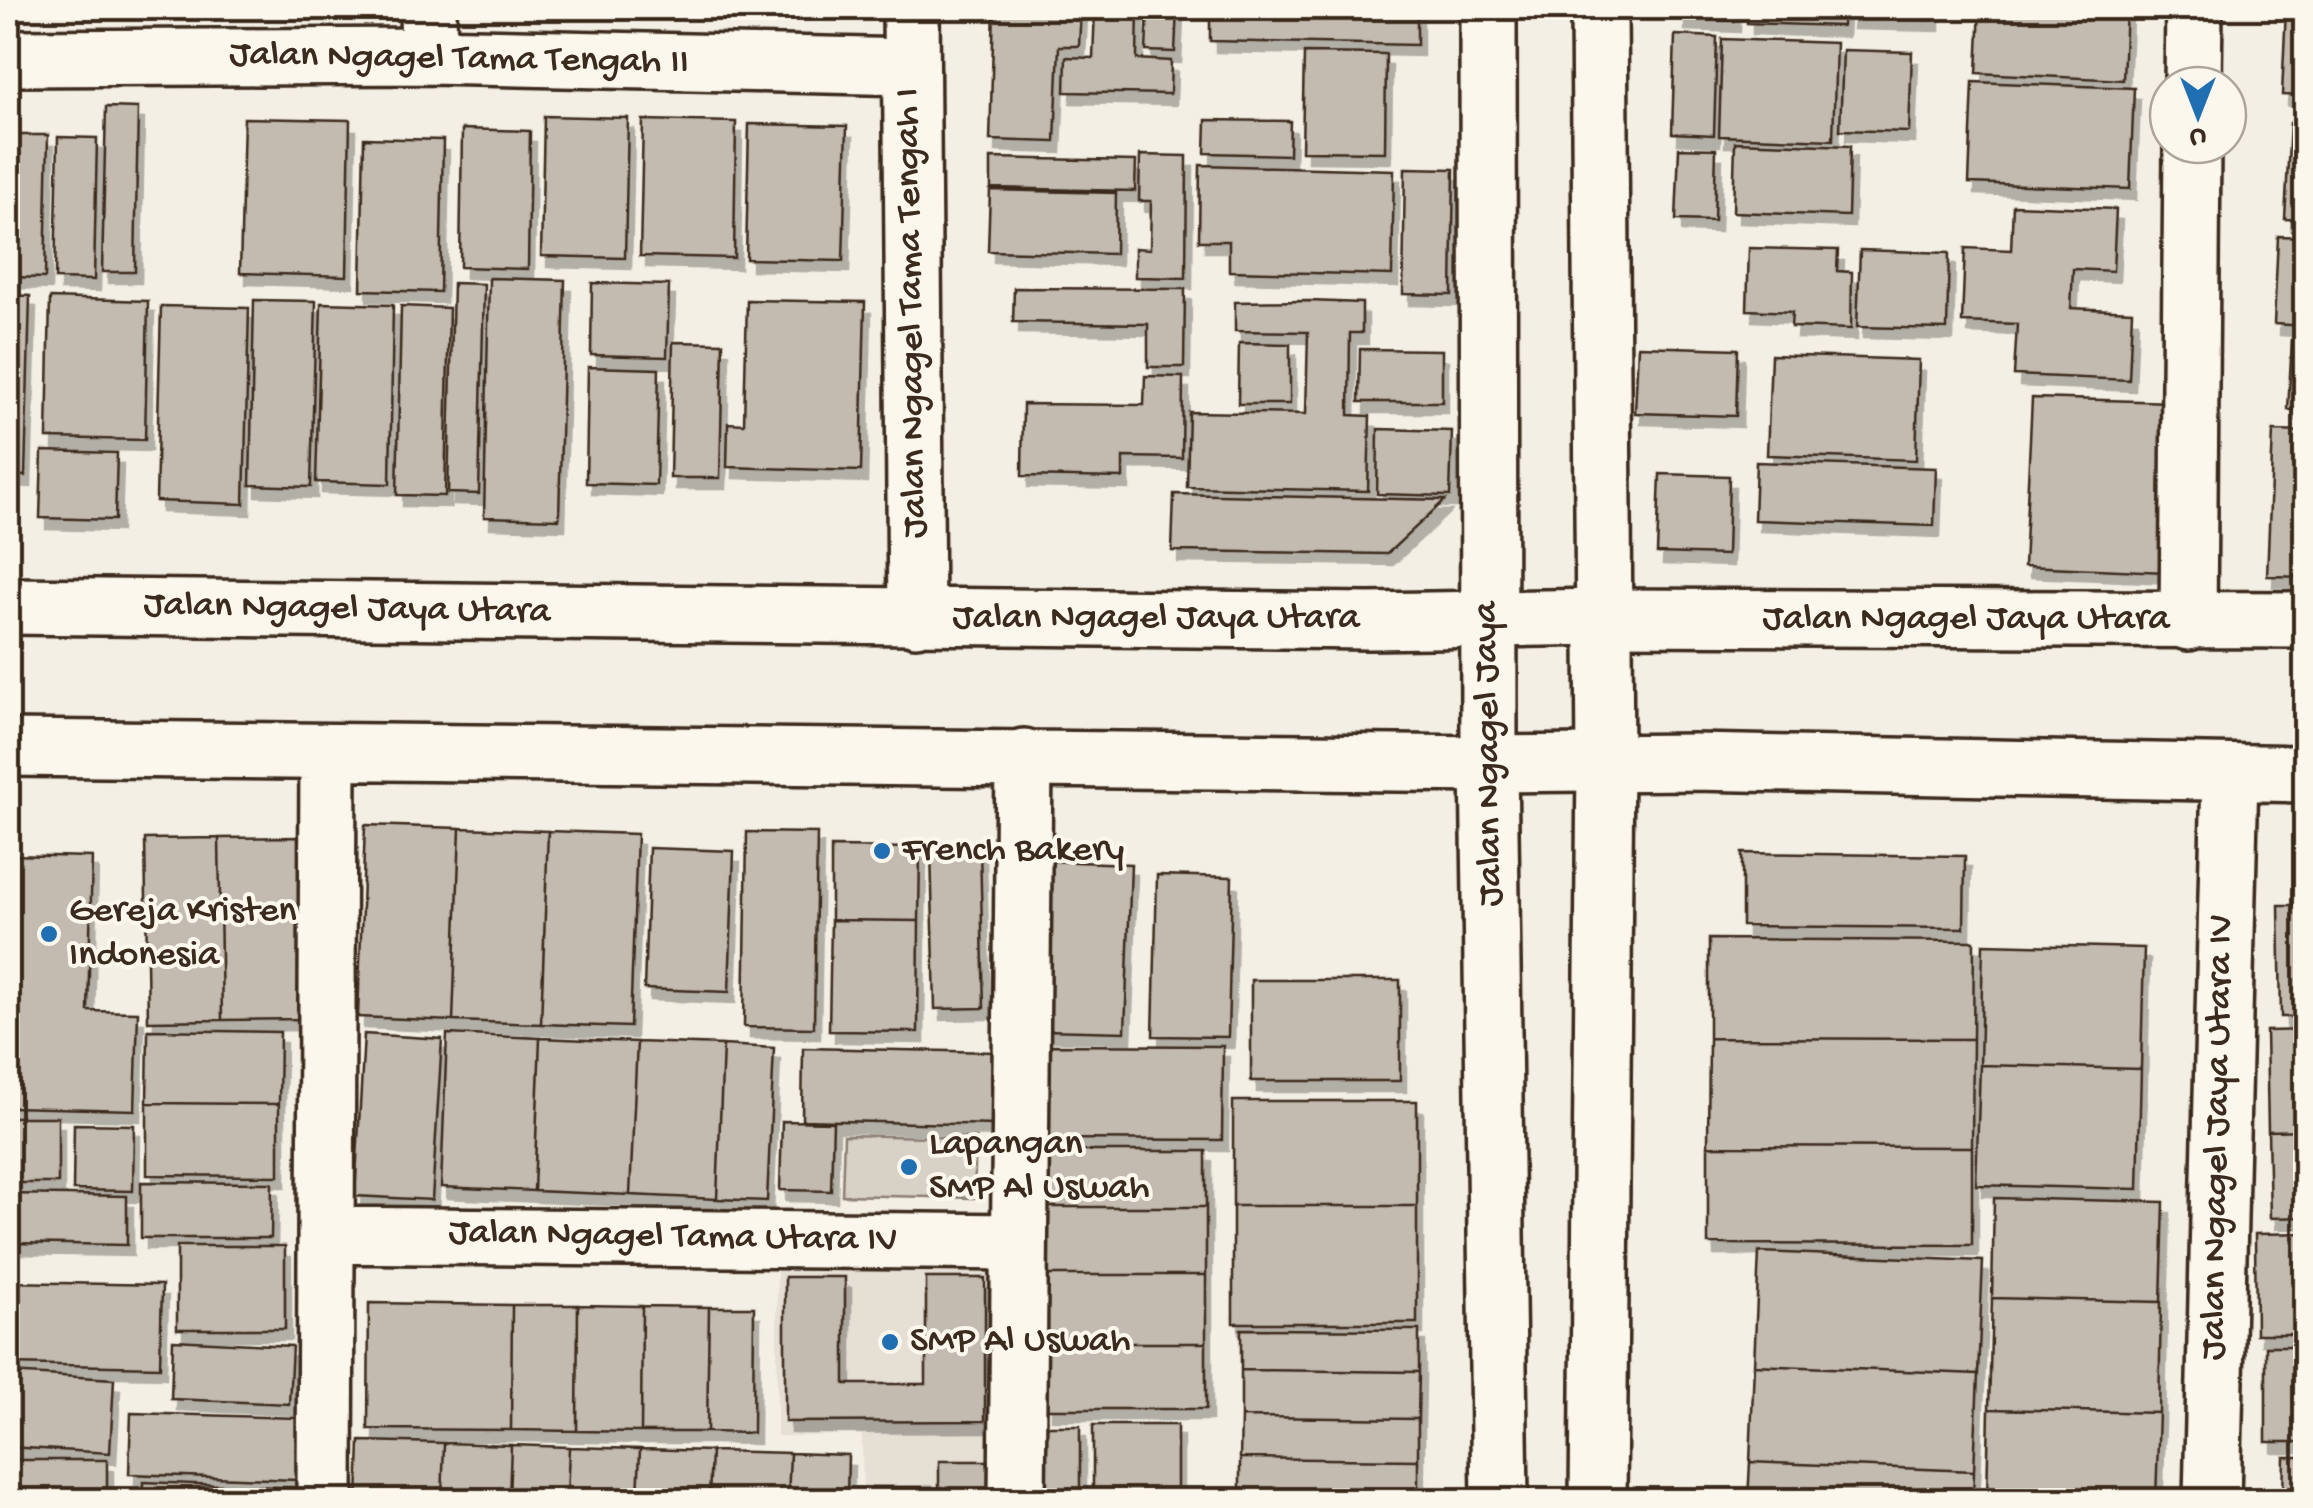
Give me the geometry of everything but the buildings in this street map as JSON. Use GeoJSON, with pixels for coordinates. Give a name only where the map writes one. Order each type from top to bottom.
{"type":"FeatureCollection","features":[{"type":"Feature","properties":{"kind":"street","name":"Jalan Ngagel Tama Tengah I"},"geometry":{"type":"LineString","coordinates":[[911,8],[916,618]]}},
{"type":"Feature","properties":{"kind":"street","name":"Jalan Ngagel Jaya"},"geometry":{"type":"LineString","coordinates":[[1488,8],[1488,764],[1500,1500]]}},
{"type":"Feature","properties":{"kind":"street"},"geometry":{"type":"LineString","coordinates":[[1598,1500],[1605,761],[1599,8]]}},
{"type":"Feature","properties":{"kind":"street"},"geometry":{"type":"LineString","coordinates":[[2193,65],[2194,8]]}},
{"type":"Feature","properties":{"kind":"street","name":"Jalan Ngagel Tama Tengah II"},"geometry":{"type":"LineString","coordinates":[[8,58],[429,32],[910,67]]}},
{"type":"Feature","properties":{"kind":"street"},"geometry":{"type":"LineString","coordinates":[[2188,622],[2192,165]]}},
{"type":"Feature","properties":{"kind":"street","name":"Jalan Ngagel Jaya Utara"},"geometry":{"type":"LineString","coordinates":[[8,606],[916,618],[2306,620]]}},
{"type":"Feature","properties":{"kind":"street"},"geometry":{"type":"LineString","coordinates":[[8,748],[1488,764],[1605,761],[2306,774]]}},
{"type":"Feature","properties":{"kind":"street"},"geometry":{"type":"LineString","coordinates":[[325,1500],[328,753]]}},
{"type":"Feature","properties":{"kind":"street"},"geometry":{"type":"LineString","coordinates":[[1017,1500],[1024,757]]}},
{"type":"Feature","properties":{"kind":"street","name":"Jalan Ngagel Jaya Utara IV"},"geometry":{"type":"LineString","coordinates":[[2212,1500],[2230,774]]}},
{"type":"Feature","properties":{"kind":"street","name":"Jalan Ngagel Tama Utara IV"},"geometry":{"type":"LineString","coordinates":[[328,1234],[1019,1242]]}},
{"type":"Feature","properties":{"kind":"shaded area","name":"Lapangan SMP Al Uswah"},"geometry":{"type":"Polygon","coordinates":[[[844,1135],[976,1138],[974,1198],[842,1195],[844,1135]]]}},
{"type":"Feature","properties":{"kind":"shaded area","name":"SMP Al Uswah"},"geometry":{"type":"Polygon","coordinates":[[[777,1249],[1004,1249],[1004,1500],[863,1500],[862,1435],[777,1436],[777,1249]]]}},
{"type":"Feature","properties":{"kind":"place","name":"French Bakery"},"geometry":{"type":"Point","coordinates":[882,851]}},
{"type":"Feature","properties":{"kind":"place","name":"Gereja Kristen Indonesia"},"geometry":{"type":"Point","coordinates":[49,934]}},
{"type":"Feature","properties":{"kind":"place","name":"Lapangan SMP Al Uswah"},"geometry":{"type":"Point","coordinates":[909,1167]}},
{"type":"Feature","properties":{"kind":"place","name":"SMP Al Uswah"},"geometry":{"type":"Point","coordinates":[890,1342]}}]}
